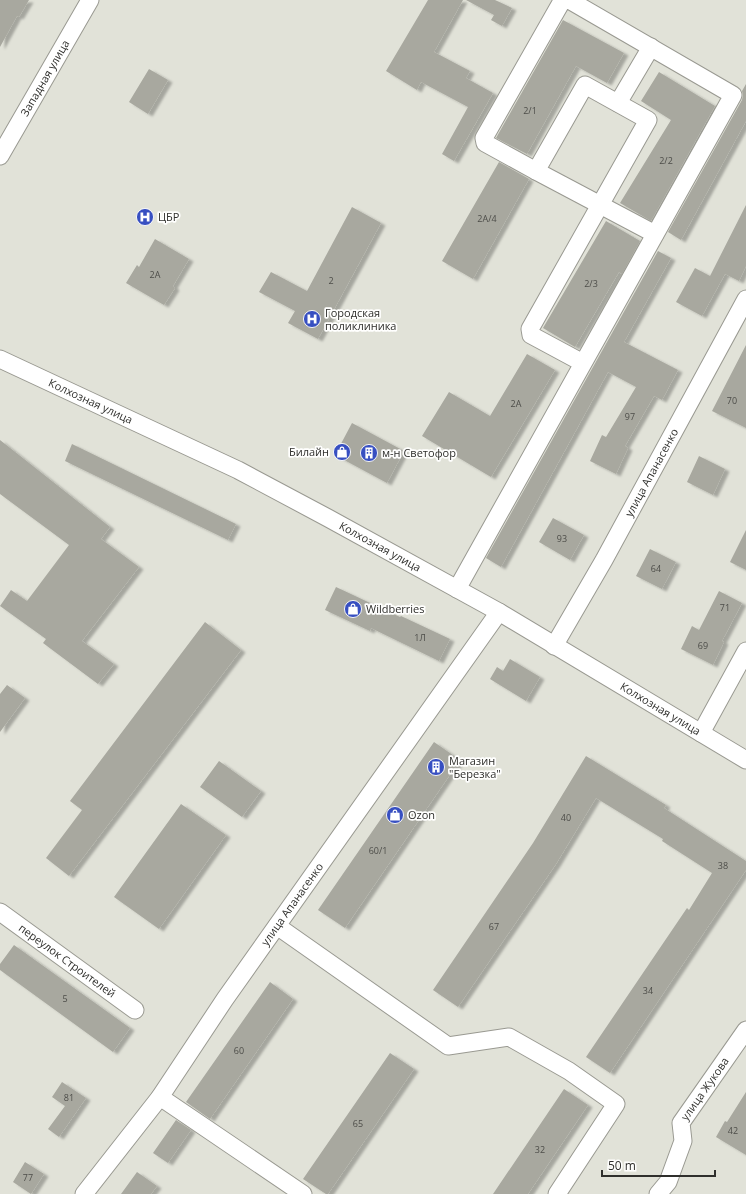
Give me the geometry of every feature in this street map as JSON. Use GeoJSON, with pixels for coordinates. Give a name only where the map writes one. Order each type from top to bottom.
{"type":"FeatureCollection","features":[{"type":"Feature","properties":{"kind":"street","name":"Западная улица"},"geometry":{"type":"LineString","coordinates":[[0,156],[90,0]]}},
{"type":"Feature","properties":{"kind":"street"},"geometry":{"type":"LineString","coordinates":[[457,589],[655,234],[733,94],[569,0],[562,1],[484,138],[486,143],[600,206],[655,234]]}},
{"type":"Feature","properties":{"kind":"street"},"geometry":{"type":"LineString","coordinates":[[618,103],[650,47]]}},
{"type":"Feature","properties":{"kind":"street"},"geometry":{"type":"LineString","coordinates":[[536,171],[585,84],[648,120],[530,329],[531,335],[583,363]]}},
{"type":"Feature","properties":{"kind":"street","name":"улица Апанасенко"},"geometry":{"type":"LineString","coordinates":[[554,646],[608,553],[746,298]]}},
{"type":"Feature","properties":{"kind":"street","name":"Колхозная улица"},"geometry":{"type":"LineString","coordinates":[[0,359],[238,470],[328,518],[499,612],[746,760]]}},
{"type":"Feature","properties":{"kind":"street","name":"улица Апанасенко"},"geometry":{"type":"LineString","coordinates":[[84,1194],[160,1097],[225,999],[499,612]]}},
{"type":"Feature","properties":{"kind":"street"},"geometry":{"type":"LineString","coordinates":[[701,733],[746,651]]}},
{"type":"Feature","properties":{"kind":"street","name":"переулок Строителей"},"geometry":{"type":"LineString","coordinates":[[0,912],[135,1010]]}},
{"type":"Feature","properties":{"kind":"street"},"geometry":{"type":"LineString","coordinates":[[277,926],[448,1046],[509,1037],[569,1071],[616,1104],[558,1194]]}},
{"type":"Feature","properties":{"kind":"street","name":"улица Жукова"},"geometry":{"type":"LineString","coordinates":[[658,1194],[668,1182],[683,1141],[681,1123],[746,1030]]}},
{"type":"Feature","properties":{"kind":"street"},"geometry":{"type":"LineString","coordinates":[[160,1097],[303,1194]]}},
{"type":"Feature","properties":{"kind":"building"},"geometry":{"type":"Polygon","coordinates":[[[0,0],[29,0],[19,17],[17,16],[0,47],[0,0]]]}},
{"type":"Feature","properties":{"kind":"building"},"geometry":{"type":"Polygon","coordinates":[[[428,0],[463,0],[434,52],[470,71],[466,78],[493,93],[454,161],[442,154],[468,107],[421,82],[417,90],[386,71],[428,0]]]}},
{"type":"Feature","properties":{"kind":"building"},"geometry":{"type":"Polygon","coordinates":[[[466,0],[495,0],[512,8],[502,26],[491,20],[494,15],[466,0]]]}},
{"type":"Feature","properties":{"kind":"building"},"geometry":{"type":"Polygon","coordinates":[[[563,20],[624,53],[607,83],[576,66],[527,154],[496,138],[563,20]]]}},
{"type":"Feature","properties":{"kind":"building"},"geometry":{"type":"Polygon","coordinates":[[[149,69],[168,80],[148,114],[129,102],[149,69]]]}},
{"type":"Feature","properties":{"kind":"building"},"geometry":{"type":"Polygon","coordinates":[[[659,72],[715,106],[651,221],[620,203],[671,120],[641,101],[659,72]]]}},
{"type":"Feature","properties":{"kind":"building"},"geometry":{"type":"Polygon","coordinates":[[[746,84],[746,121],[681,240],[668,232],[742,100],[742,91],[746,84]]]}},
{"type":"Feature","properties":{"kind":"building"},"geometry":{"type":"Polygon","coordinates":[[[499,162],[529,179],[473,279],[442,261],[499,162]]]}},
{"type":"Feature","properties":{"kind":"building"},"geometry":{"type":"Polygon","coordinates":[[[746,205],[746,266],[739,281],[725,274],[702,316],[676,302],[695,268],[710,276],[746,205]]]}},
{"type":"Feature","properties":{"kind":"building"},"geometry":{"type":"Polygon","coordinates":[[[352,207],[381,223],[318,339],[288,323],[295,311],[259,292],[271,272],[307,291],[352,207]]]}},
{"type":"Feature","properties":{"kind":"building"},"geometry":{"type":"Polygon","coordinates":[[[606,221],[640,241],[622,274],[619,272],[575,347],[543,328],[606,221]]]}},
{"type":"Feature","properties":{"kind":"building"},"geometry":{"type":"Polygon","coordinates":[[[155,239],[189,259],[173,286],[175,288],[164,305],[126,283],[137,265],[139,267],[155,239]]]}},
{"type":"Feature","properties":{"kind":"building"},"geometry":{"type":"Polygon","coordinates":[[[658,251],[671,258],[624,342],[678,370],[662,400],[654,396],[625,446],[628,448],[616,474],[590,461],[602,435],[606,437],[636,387],[608,372],[501,567],[486,558],[658,251]]]}},
{"type":"Feature","properties":{"kind":"building"},"geometry":{"type":"Polygon","coordinates":[[[746,345],[746,428],[712,411],[746,345]]]}},
{"type":"Feature","properties":{"kind":"building"},"geometry":{"type":"Polygon","coordinates":[[[527,354],[555,370],[491,477],[422,436],[449,392],[490,416],[527,354]]]}},
{"type":"Feature","properties":{"kind":"building","name":"м-н Светофор"},"geometry":{"type":"Polygon","coordinates":[[[352,423],[404,451],[387,483],[335,455],[352,423]]]}},
{"type":"Feature","properties":{"kind":"building"},"geometry":{"type":"Polygon","coordinates":[[[0,440],[110,527],[101,539],[139,567],[82,641],[114,664],[98,684],[43,643],[46,639],[0,606],[11,590],[27,601],[69,545],[0,494],[0,440]]]}},
{"type":"Feature","properties":{"kind":"building"},"geometry":{"type":"Polygon","coordinates":[[[72,444],[236,524],[228,540],[65,461],[72,444]]]}},
{"type":"Feature","properties":{"kind":"building"},"geometry":{"type":"Polygon","coordinates":[[[699,456],[725,469],[713,495],[687,482],[699,456]]]}},
{"type":"Feature","properties":{"kind":"building"},"geometry":{"type":"Polygon","coordinates":[[[553,518],[584,535],[570,560],[539,542],[553,518]]]}},
{"type":"Feature","properties":{"kind":"building"},"geometry":{"type":"Polygon","coordinates":[[[746,530],[746,570],[730,562],[746,530]]]}},
{"type":"Feature","properties":{"kind":"building"},"geometry":{"type":"Polygon","coordinates":[[[650,549],[676,562],[662,589],[636,576],[650,549]]]}},
{"type":"Feature","properties":{"kind":"building"},"geometry":{"type":"Polygon","coordinates":[[[336,587],[450,639],[439,661],[371,628],[370,631],[325,610],[336,587]]]}},
{"type":"Feature","properties":{"kind":"building"},"geometry":{"type":"Polygon","coordinates":[[[719,591],[742,603],[722,641],[724,642],[713,665],[681,649],[692,626],[699,630],[719,591]]]}},
{"type":"Feature","properties":{"kind":"building"},"geometry":{"type":"Polygon","coordinates":[[[205,622],[241,650],[69,876],[46,858],[82,810],[70,801],[205,622]]]}},
{"type":"Feature","properties":{"kind":"building"},"geometry":{"type":"Polygon","coordinates":[[[510,659],[540,677],[526,701],[490,679],[497,667],[503,671],[510,659]]]}},
{"type":"Feature","properties":{"kind":"building"},"geometry":{"type":"Polygon","coordinates":[[[7,685],[25,698],[0,732],[0,694],[7,685]]]}},
{"type":"Feature","properties":{"kind":"building"},"geometry":{"type":"Polygon","coordinates":[[[434,742],[460,760],[345,928],[318,910],[434,742]]]}},
{"type":"Feature","properties":{"kind":"building"},"geometry":{"type":"Polygon","coordinates":[[[586,756],[666,805],[664,808],[746,861],[746,870],[610,1073],[586,1057],[687,908],[689,910],[712,873],[662,841],[663,839],[596,798],[556,864],[458,1007],[433,990],[533,843],[586,756]]]}},
{"type":"Feature","properties":{"kind":"building"},"geometry":{"type":"Polygon","coordinates":[[[219,761],[261,791],[242,817],[200,787],[219,761]]]}},
{"type":"Feature","properties":{"kind":"building"},"geometry":{"type":"Polygon","coordinates":[[[181,804],[226,835],[159,929],[114,897],[181,804]]]}},
{"type":"Feature","properties":{"kind":"building"},"geometry":{"type":"Polygon","coordinates":[[[14,945],[130,1028],[113,1052],[0,970],[0,964],[14,945]]]}},
{"type":"Feature","properties":{"kind":"building"},"geometry":{"type":"Polygon","coordinates":[[[270,982],[293,999],[210,1119],[186,1102],[270,982]]]}},
{"type":"Feature","properties":{"kind":"building"},"geometry":{"type":"Polygon","coordinates":[[[390,1053],[414,1069],[328,1194],[326,1194],[303,1179],[390,1053]]]}},
{"type":"Feature","properties":{"kind":"building"},"geometry":{"type":"Polygon","coordinates":[[[62,1082],[86,1098],[59,1137],[48,1129],[65,1106],[52,1097],[62,1082]]]}},
{"type":"Feature","properties":{"kind":"building"},"geometry":{"type":"Polygon","coordinates":[[[564,1089],[588,1105],[528,1194],[493,1194],[564,1089]]]}},
{"type":"Feature","properties":{"kind":"building"},"geometry":{"type":"Polygon","coordinates":[[[746,1092],[746,1155],[716,1137],[725,1121],[727,1122],[746,1092]]]}},
{"type":"Feature","properties":{"kind":"building"},"geometry":{"type":"Polygon","coordinates":[[[176,1120],[191,1130],[168,1163],[153,1153],[176,1120]]]}},
{"type":"Feature","properties":{"kind":"building"},"geometry":{"type":"Polygon","coordinates":[[[25,1162],[44,1174],[31,1194],[13,1182],[25,1162]]]}},
{"type":"Feature","properties":{"kind":"building"},"geometry":{"type":"Polygon","coordinates":[[[137,1172],[157,1186],[151,1194],[121,1194],[137,1172]]]}},
{"type":"Feature","properties":{"kind":"place","name":"ЦБР"},"geometry":{"type":"Point","coordinates":[145,217]}},
{"type":"Feature","properties":{"kind":"place","name":"Городская поликлиника"},"geometry":{"type":"Point","coordinates":[312,319]}},
{"type":"Feature","properties":{"kind":"place","name":"Билайн"},"geometry":{"type":"Point","coordinates":[342,452]}},
{"type":"Feature","properties":{"kind":"place","name":"м-н Светофор"},"geometry":{"type":"Point","coordinates":[369,453]}},
{"type":"Feature","properties":{"kind":"place","name":"Wildberries"},"geometry":{"type":"Point","coordinates":[353,609]}},
{"type":"Feature","properties":{"kind":"place","name":"Магазин \"Березка\""},"geometry":{"type":"Point","coordinates":[436,767]}},
{"type":"Feature","properties":{"kind":"place","name":"Ozon"},"geometry":{"type":"Point","coordinates":[395,815]}}]}
